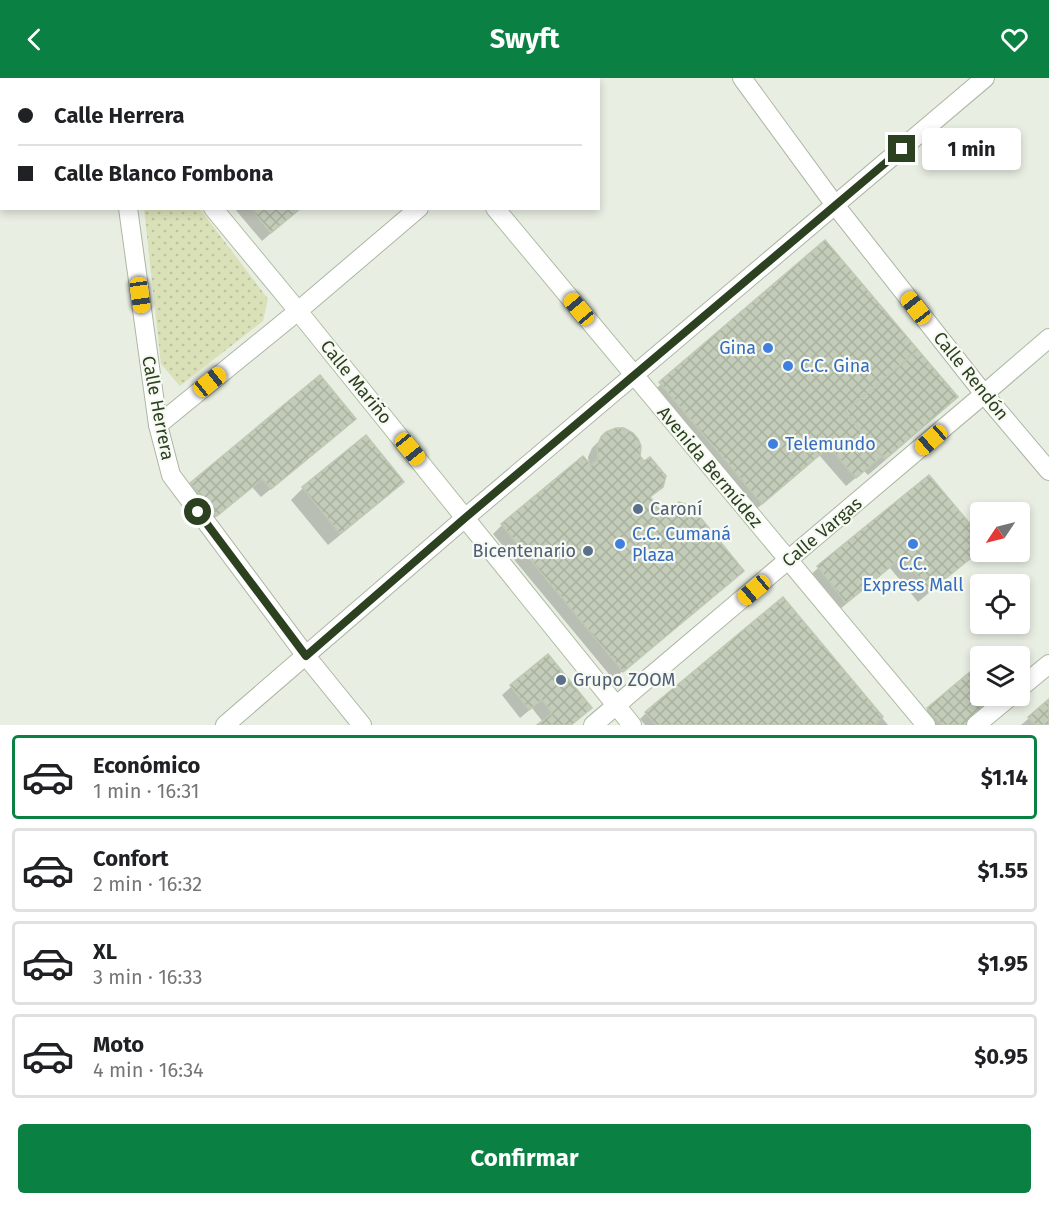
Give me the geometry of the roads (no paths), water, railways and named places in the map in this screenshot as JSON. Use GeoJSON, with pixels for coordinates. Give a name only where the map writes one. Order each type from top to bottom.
{"type":"FeatureCollection","features":[{"type":"Feature","properties":{"kind":"street","name":"Calle Rendón"},"geometry":{"type":"LineString","coordinates":[[742,78],[835,205],[984,394],[1049,471]]}},
{"type":"Feature","properties":{"kind":"street"},"geometry":{"type":"LineString","coordinates":[[225,725],[465,518],[985,78]]}},
{"type":"Feature","properties":{"kind":"street","name":"Calle Herrera"},"geometry":{"type":"LineString","coordinates":[[128,210],[158,425],[171,476],[306,656],[362,725]]}},
{"type":"Feature","properties":{"kind":"street","name":"Calle Mariño"},"geometry":{"type":"LineString","coordinates":[[215,210],[632,725]]}},
{"type":"Feature","properties":{"kind":"street"},"geometry":{"type":"LineString","coordinates":[[158,425],[298,311],[417,210]]}},
{"type":"Feature","properties":{"kind":"street","name":"Avenida Bermúdez"},"geometry":{"type":"LineString","coordinates":[[497,210],[926,725]]}},
{"type":"Feature","properties":{"kind":"street","name":"Calle Vargas"},"geometry":{"type":"LineString","coordinates":[[593,725],[1049,338]]}},
{"type":"Feature","properties":{"kind":"street"},"geometry":{"type":"LineString","coordinates":[[1030,680],[1049,664]]}},
{"type":"Feature","properties":{"kind":"street"},"geometry":{"type":"LineString","coordinates":[[976,725],[999,706]]}},
{"type":"Feature","properties":{"kind":"place","name":"Gina"},"geometry":{"type":"Point","coordinates":[768,348]}},
{"type":"Feature","properties":{"kind":"place","name":"C.C. Gina"},"geometry":{"type":"Point","coordinates":[788,366]}},
{"type":"Feature","properties":{"kind":"place","name":"Telemundo"},"geometry":{"type":"Point","coordinates":[773,444]}},
{"type":"Feature","properties":{"kind":"place","name":"Caroní"},"geometry":{"type":"Point","coordinates":[638,509]}},
{"type":"Feature","properties":{"kind":"place","name":"C.C. Cumaná Plaza"},"geometry":{"type":"Point","coordinates":[620,544]}},
{"type":"Feature","properties":{"kind":"place","name":"C.C. Express Mall"},"geometry":{"type":"Point","coordinates":[913,544]}},
{"type":"Feature","properties":{"kind":"place","name":"Bicentenario"},"geometry":{"type":"Point","coordinates":[588,551]}},
{"type":"Feature","properties":{"kind":"place","name":"Grupo ZOOM"},"geometry":{"type":"Point","coordinates":[561,680]}}]}
